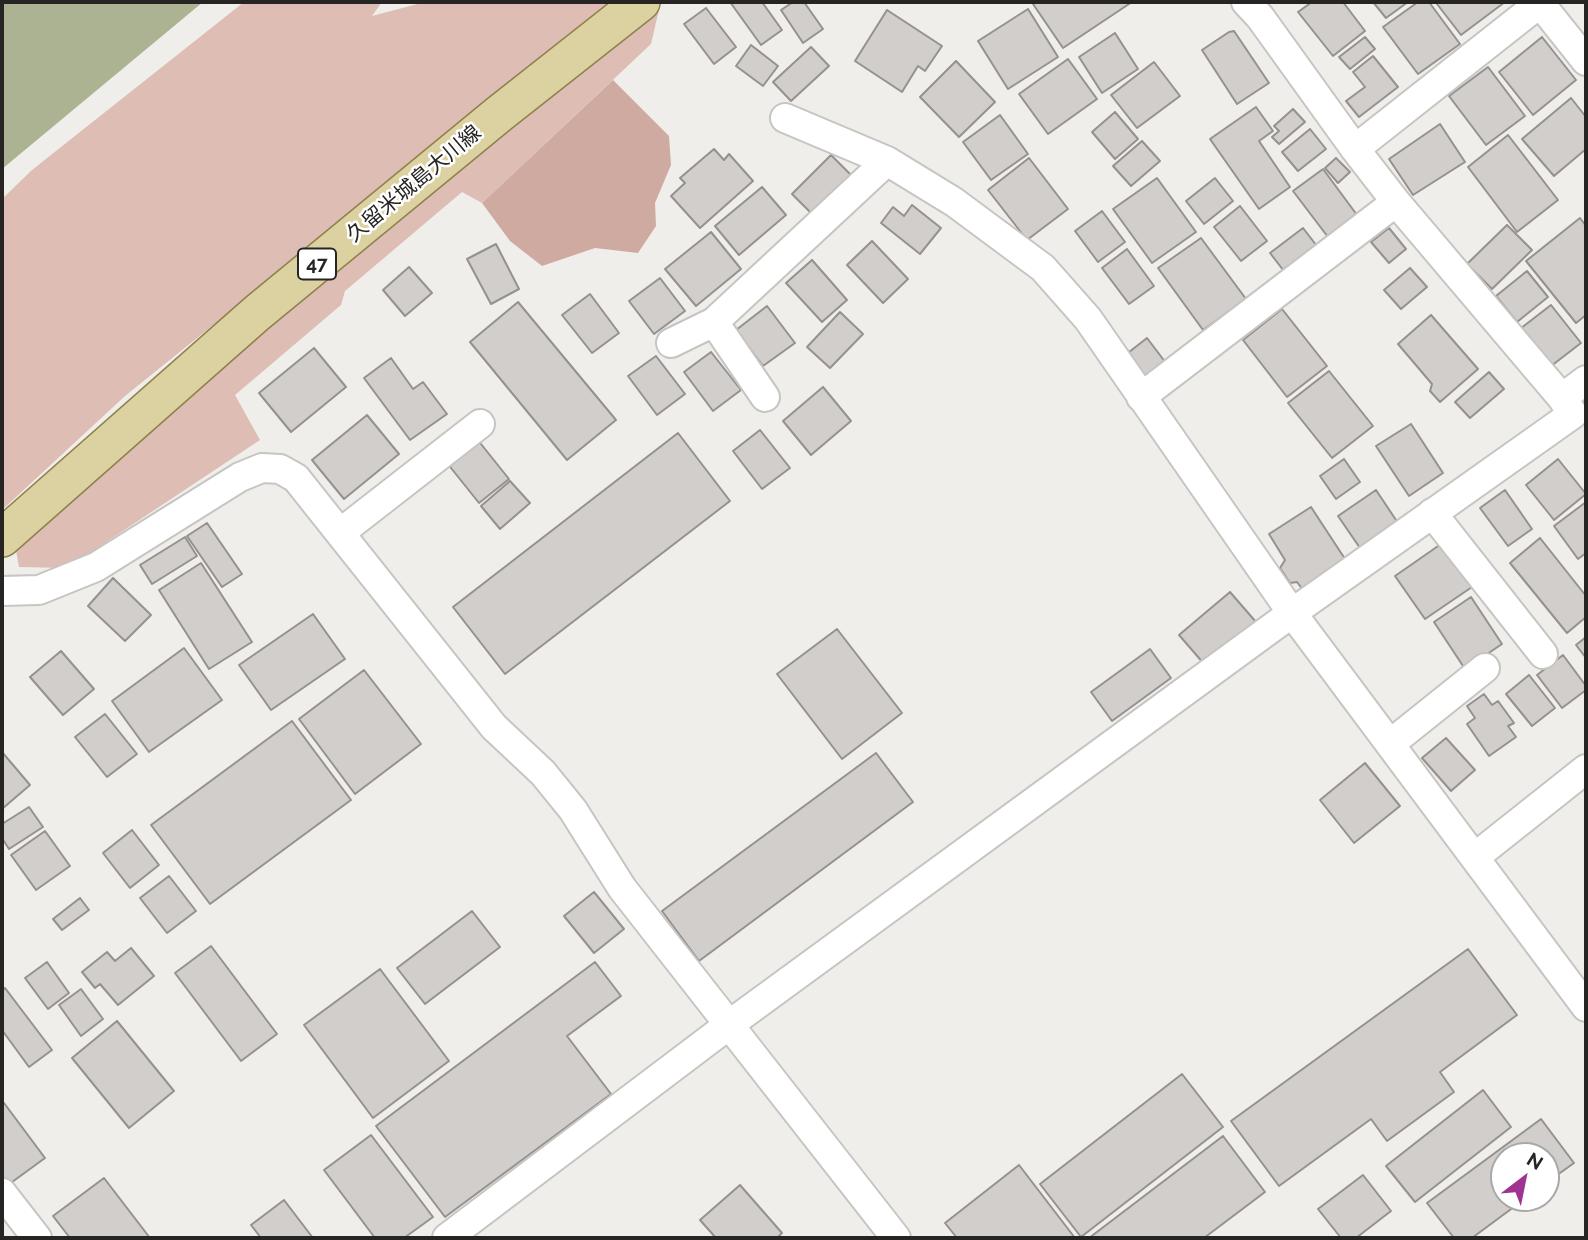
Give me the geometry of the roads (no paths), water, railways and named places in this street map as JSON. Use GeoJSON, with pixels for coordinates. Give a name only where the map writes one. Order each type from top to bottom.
{"type":"FeatureCollection","features":[{"type":"Feature","properties":{"kind":"main road","name":"久留米城島大川線"},"geometry":{"type":"LineString","coordinates":[[2,538],[257,313],[499,114],[641,2]]}},
{"type":"Feature","properties":{"kind":"street"},"geometry":{"type":"LineString","coordinates":[[1355,149],[1540,3],[1586,61]]}},
{"type":"Feature","properties":{"kind":"street"},"geometry":{"type":"LineString","coordinates":[[1262,7],[1355,149],[1396,202],[1574,414]]}},
{"type":"Feature","properties":{"kind":"street"},"geometry":{"type":"LineString","coordinates":[[785,118],[887,161],[954,202],[1043,268],[1088,319],[1292,612],[1586,1007]]}},
{"type":"Feature","properties":{"kind":"street"},"geometry":{"type":"LineString","coordinates":[[671,343],[715,322],[887,161]]}},
{"type":"Feature","properties":{"kind":"street"},"geometry":{"type":"LineString","coordinates":[[1141,397],[1396,202]]}},
{"type":"Feature","properties":{"kind":"street"},"geometry":{"type":"LineString","coordinates":[[715,322],[765,397]]}},
{"type":"Feature","properties":{"kind":"street"},"geometry":{"type":"LineString","coordinates":[[447,1238],[730,1024],[1292,612],[1574,414],[1586,380]]}},
{"type":"Feature","properties":{"kind":"street"},"geometry":{"type":"LineString","coordinates":[[340,533],[480,424]]}},
{"type":"Feature","properties":{"kind":"street"},"geometry":{"type":"LineString","coordinates":[[2,591],[39,590],[96,566],[240,477],[262,468],[280,469],[296,478],[494,727],[543,773],[573,810],[622,888],[896,1238]]}},
{"type":"Feature","properties":{"kind":"street"},"geometry":{"type":"LineString","coordinates":[[1432,513],[1543,654]]}},
{"type":"Feature","properties":{"kind":"street"},"geometry":{"type":"LineString","coordinates":[[1390,744],[1485,668]]}},
{"type":"Feature","properties":{"kind":"street"},"geometry":{"type":"LineString","coordinates":[[1475,858],[1586,769]]}},
{"type":"Feature","properties":{"kind":"street"},"geometry":{"type":"LineString","coordinates":[[2,1193],[37,1238]]}}]}
